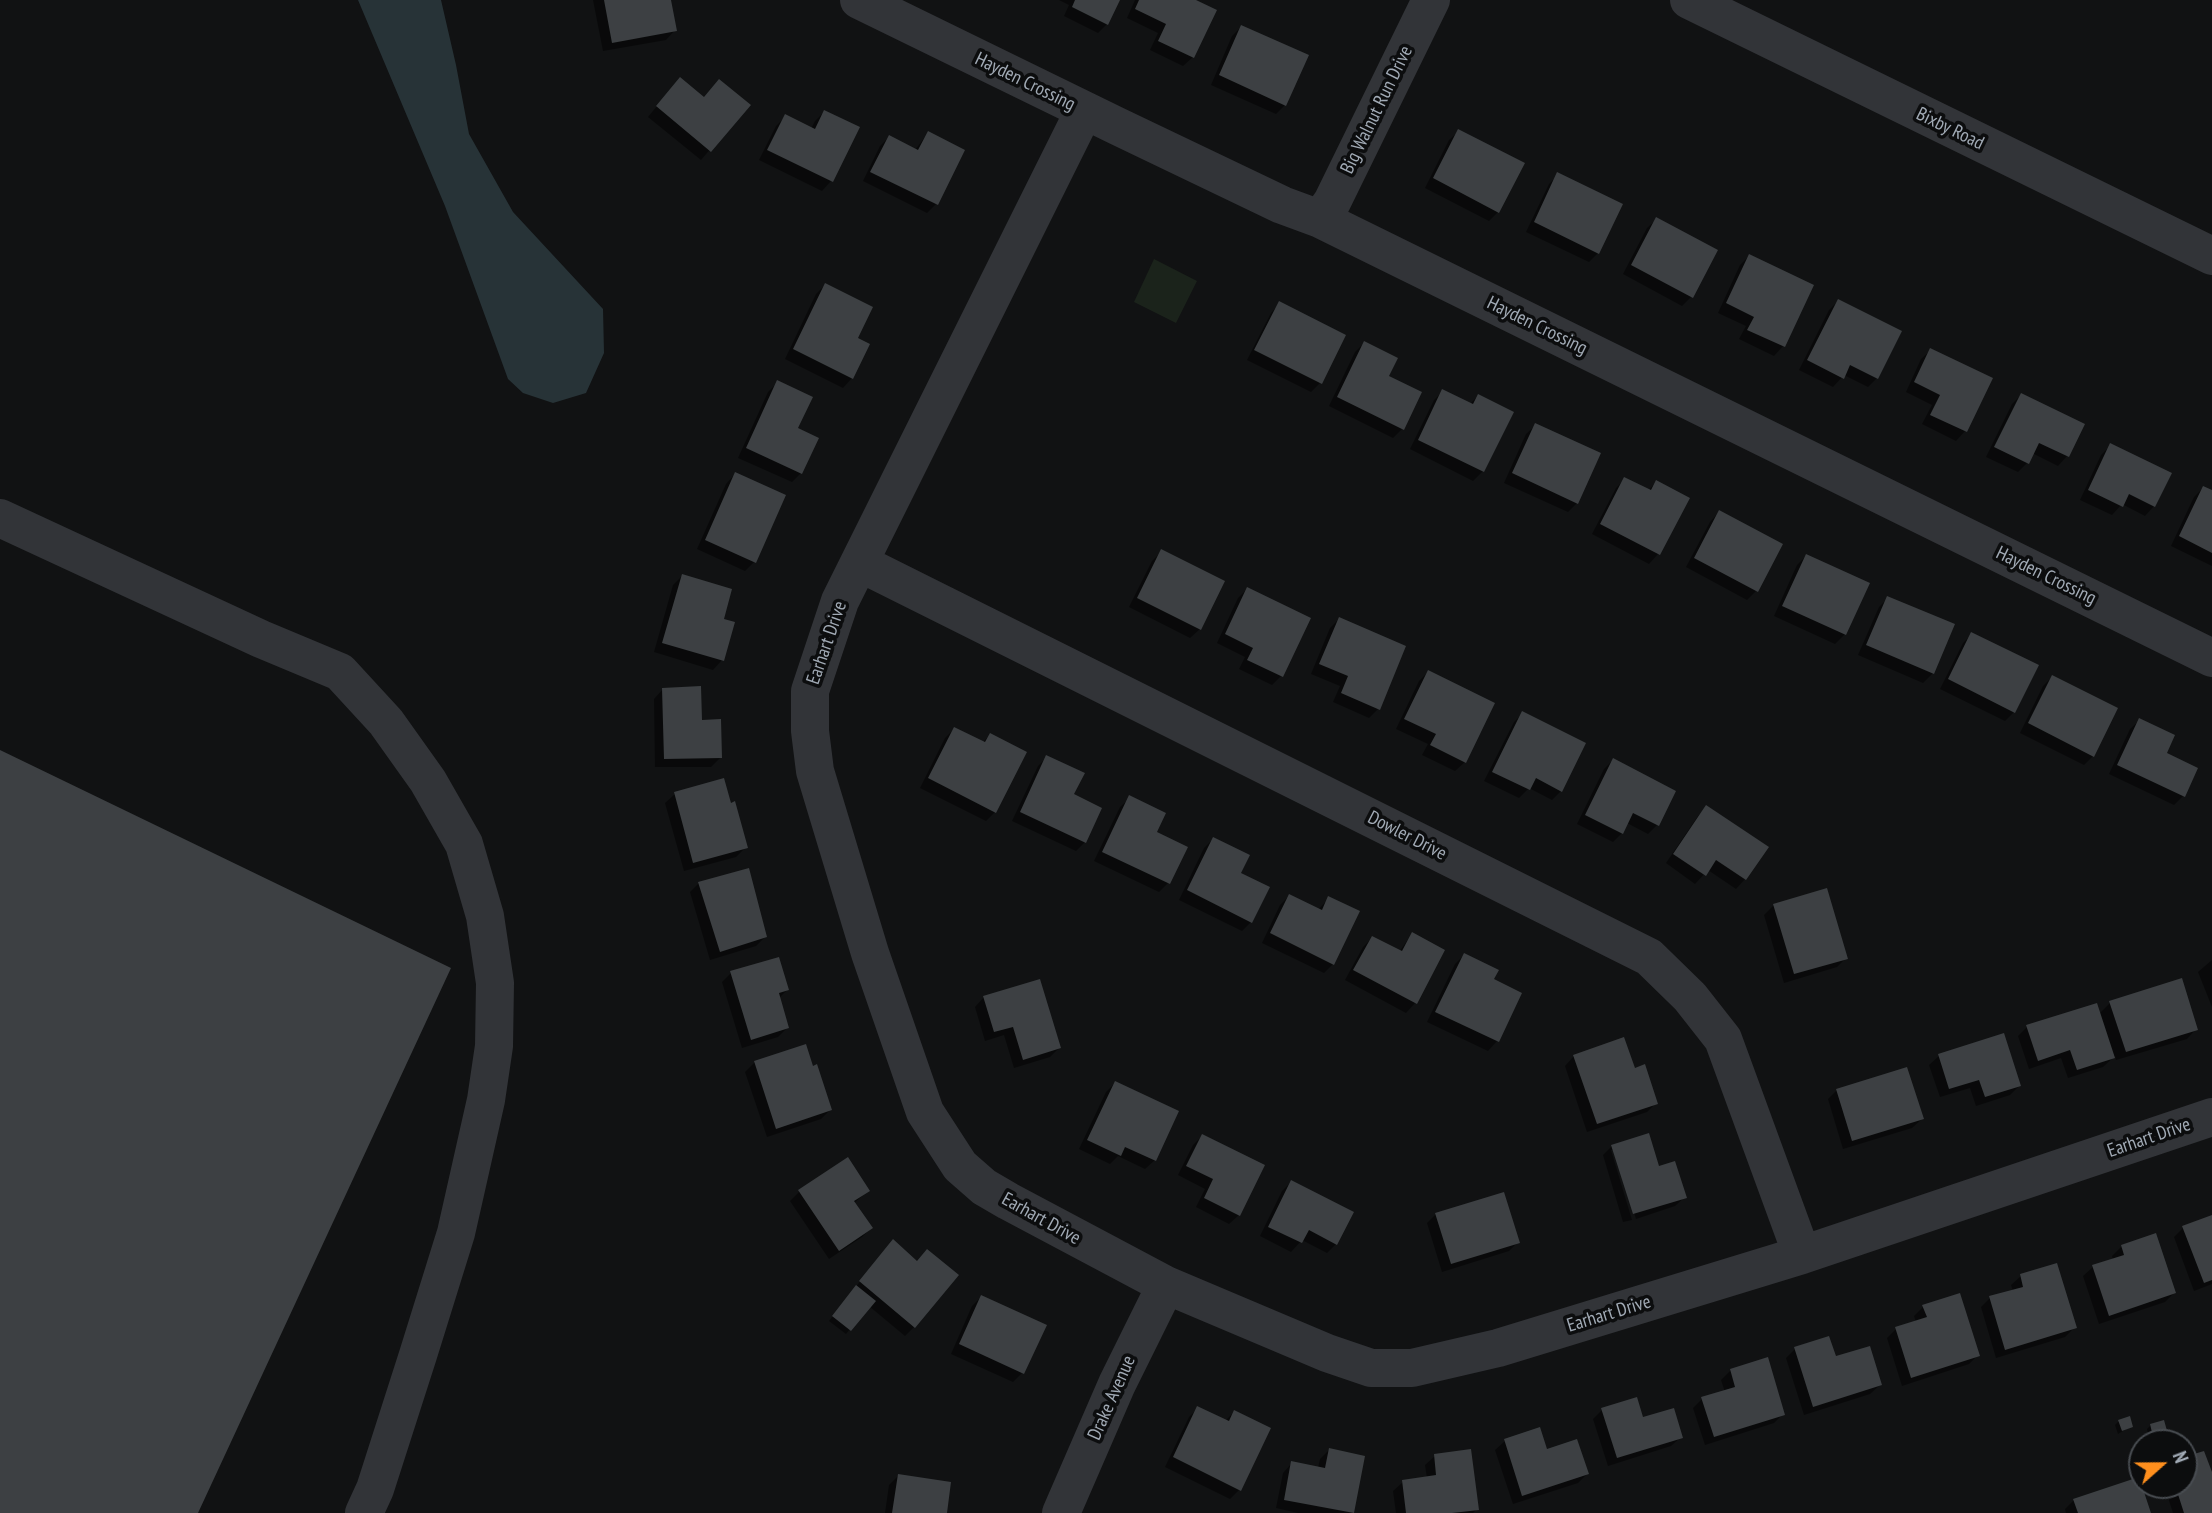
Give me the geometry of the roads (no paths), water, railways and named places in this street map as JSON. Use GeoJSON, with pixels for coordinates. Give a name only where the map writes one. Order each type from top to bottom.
{"type":"FeatureCollection","features":[{"type":"Feature","properties":{"kind":"street","name":"Hayden Crossing"},"geometry":{"type":"LineString","coordinates":[[859,0],[1084,111],[1282,205],[1320,219],[2212,658]]}},
{"type":"Feature","properties":{"kind":"street","name":"Big Walnut Run Drive"},"geometry":{"type":"LineString","coordinates":[[1320,219],[1338,190],[1431,0]]}},
{"type":"Feature","properties":{"kind":"street","name":"Bixby Road"},"geometry":{"type":"LineString","coordinates":[[1689,0],[2212,256]]}},
{"type":"Feature","properties":{"kind":"street","name":"Earhart Drive"},"geometry":{"type":"LineString","coordinates":[[1084,111],[840,601],[810,691],[815,771],[866,940],[925,1112],[960,1166],[984,1187],[1166,1284],[1327,1353],[1371,1368],[1412,1368],[1498,1348],[1802,1255],[2212,1117]]}},
{"type":"Feature","properties":{"kind":"street"},"geometry":{"type":"LineString","coordinates":[[0,518],[340,673],[386,723],[428,781],[464,844],[485,916],[495,983],[494,1046],[488,1087],[456,1233],[375,1489],[364,1513]]}},
{"type":"Feature","properties":{"kind":"street","name":"Dowler Drive"},"geometry":{"type":"LineString","coordinates":[[860,563],[1649,957],[1690,997],[1723,1038],[1802,1255]]}},
{"type":"Feature","properties":{"kind":"street","name":"Drake Avenue"},"geometry":{"type":"LineString","coordinates":[[1061,1513],[1117,1384],[1166,1284]]}}]}
